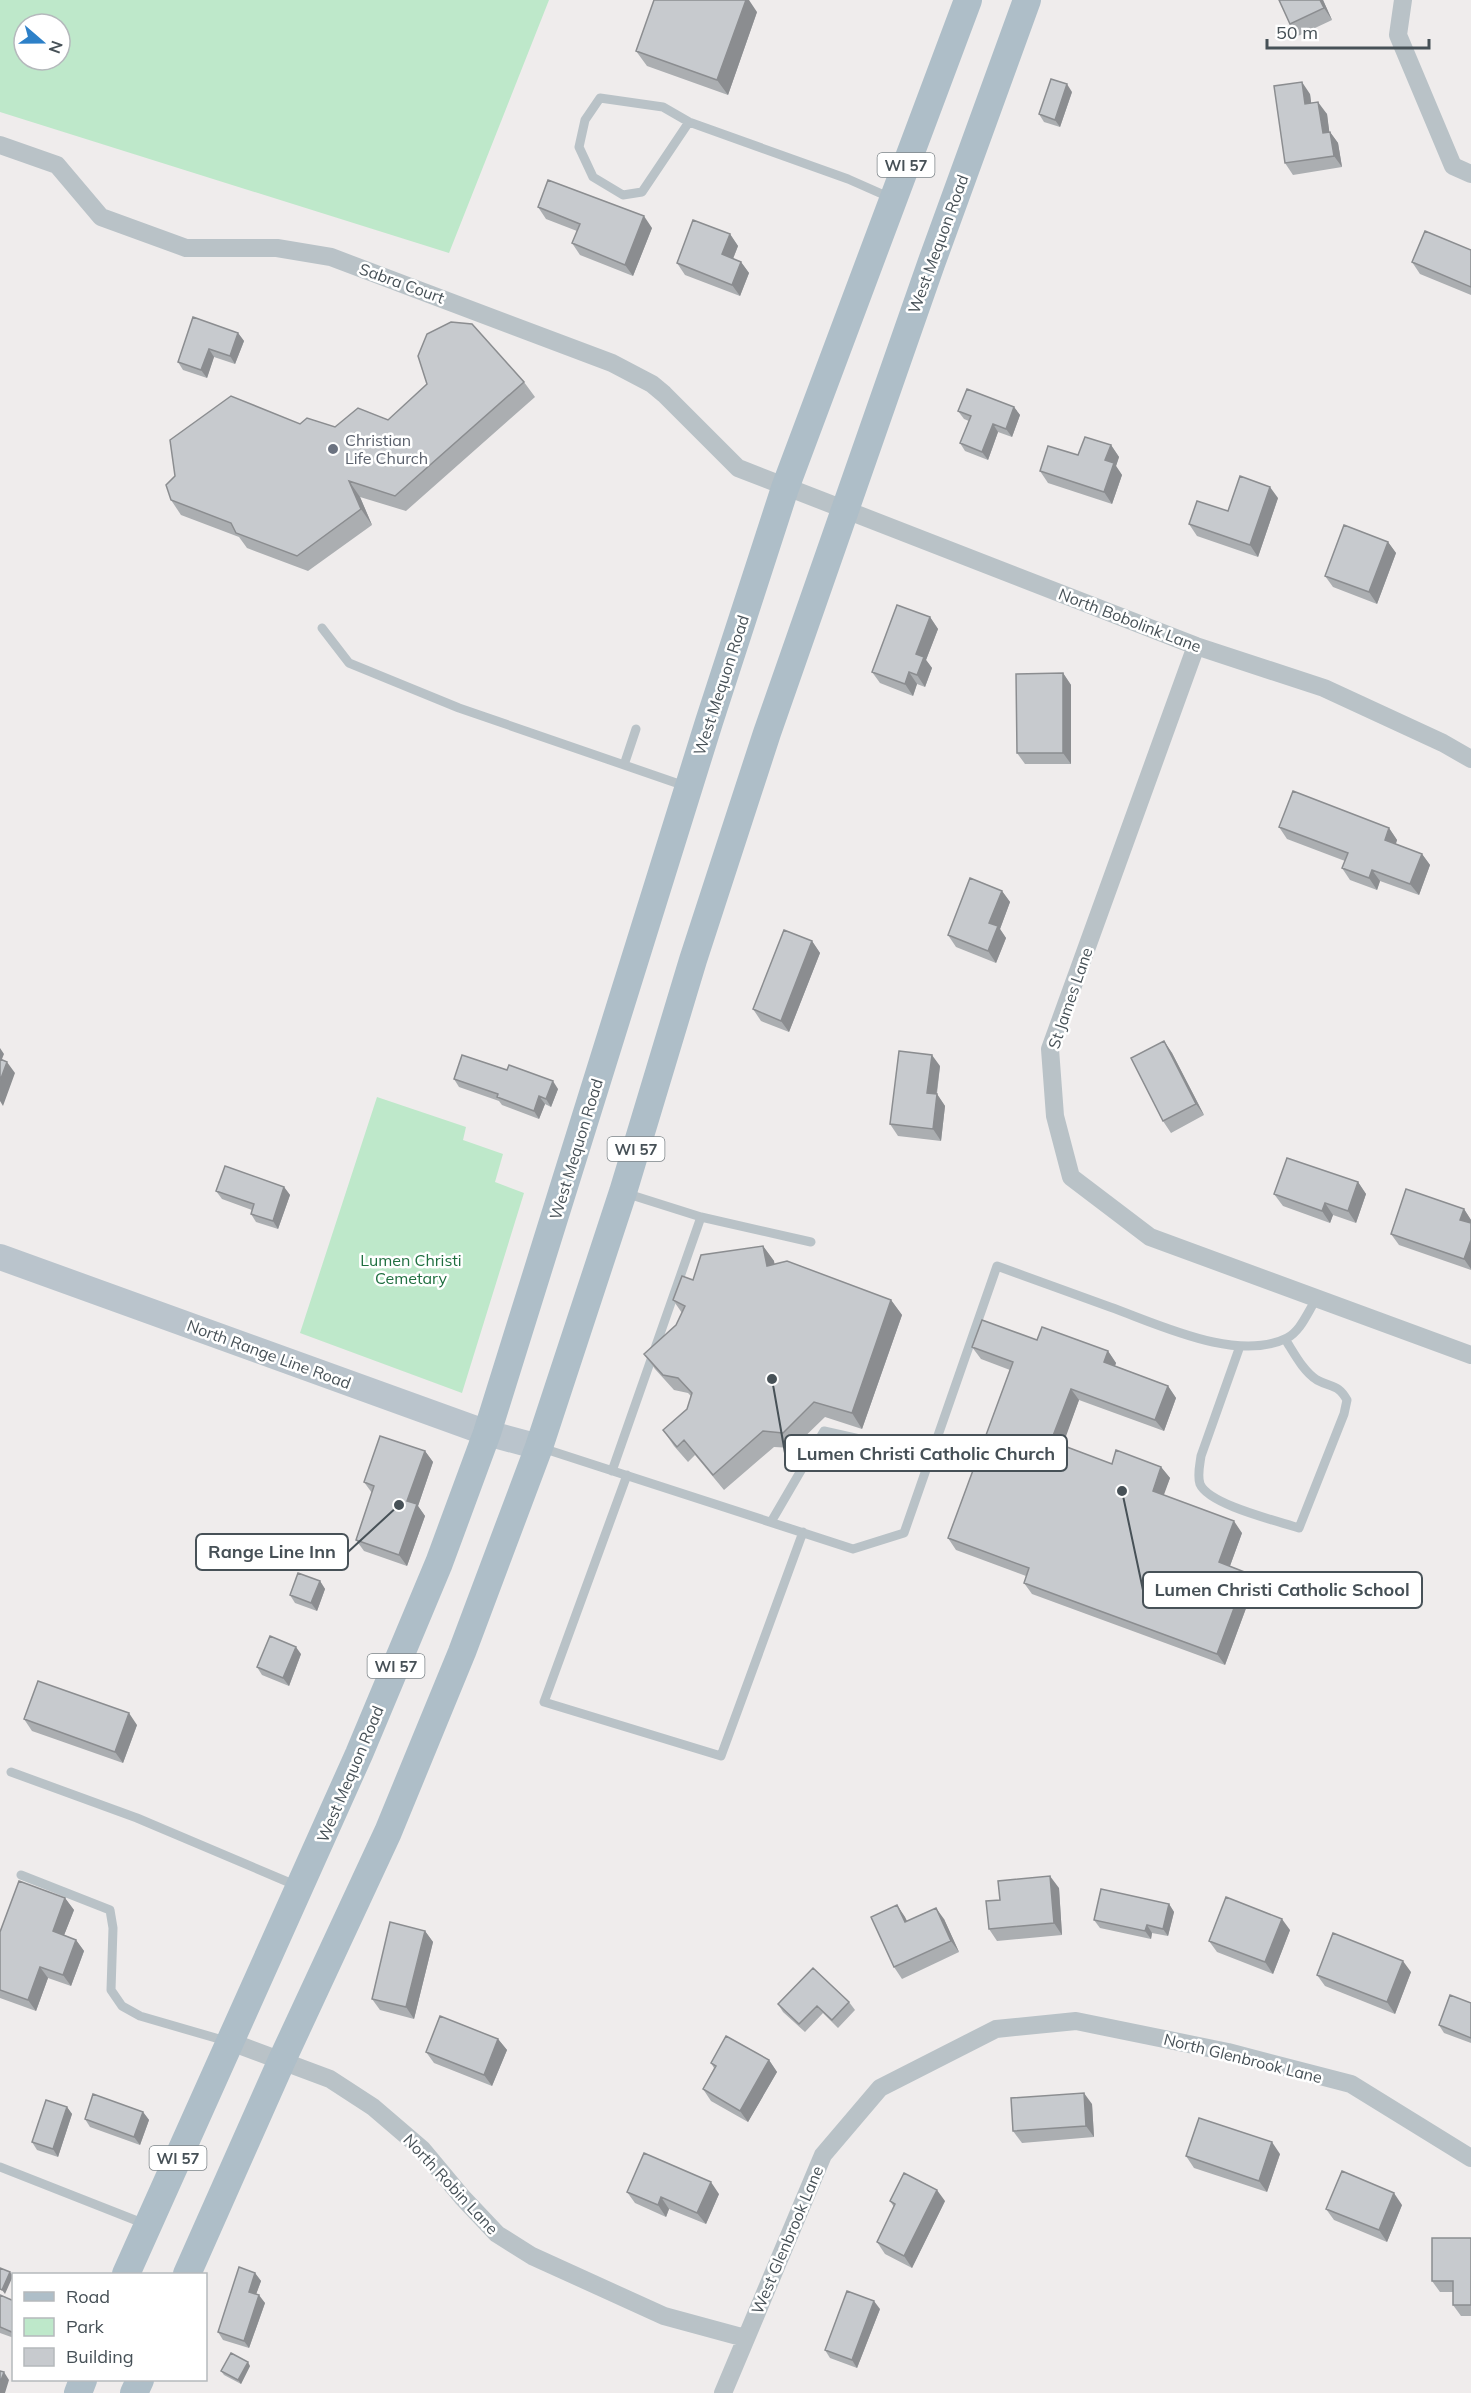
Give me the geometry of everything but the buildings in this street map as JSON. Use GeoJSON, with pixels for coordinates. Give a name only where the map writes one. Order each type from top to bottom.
{"type":"FeatureCollection","features":[{"type":"Feature","properties":{"kind":"main road","name":"West Mequon Road"},"geometry":{"type":"LineString","coordinates":[[126,2273],[359,1754],[439,1563],[487,1433],[688,787],[785,488],[968,0]]}},
{"type":"Feature","properties":{"kind":"main road","name":"West Mequon Road"},"geometry":{"type":"LineString","coordinates":[[187,2273],[282,2060],[379,1854],[426,1743],[539,1447],[623,1192],[693,960],[764,744],[931,264],[1027,0]]}},
{"type":"Feature","properties":{"kind":"street"},"geometry":{"type":"LineString","coordinates":[[1403,0],[1398,34],[1453,166],[1471,174]]}},
{"type":"Feature","properties":{"kind":"street","name":"Sabra Court"},"geometry":{"type":"LineString","coordinates":[[0,145],[57,165],[101,218],[186,248],[277,248],[331,257],[612,363],[652,384],[738,468],[785,488]]}},
{"type":"Feature","properties":{"kind":"street","name":"North Bobolink Lane"},"geometry":{"type":"LineString","coordinates":[[785,488],[1197,646],[1324,688],[1443,743],[1471,759]]}},
{"type":"Feature","properties":{"kind":"street","name":"St James Lane"},"geometry":{"type":"LineString","coordinates":[[1197,646],[1050,1049],[1054,1116],[1071,1177],[1150,1237],[1471,1355]]}},
{"type":"Feature","properties":{"kind":"street","name":"North Range Line Road"},"geometry":{"type":"LineString","coordinates":[[0,1257],[487,1433],[539,1447]]}},
{"type":"Feature","properties":{"kind":"street","name":"North Glenbrook Lane"},"geometry":{"type":"LineString","coordinates":[[996,2029],[1076,2021],[1228,2052],[1351,2084],[1471,2158]]}},
{"type":"Feature","properties":{"kind":"street","name":"West Glenbrook Lane"},"geometry":{"type":"LineString","coordinates":[[723,2393],[823,2155],[880,2088],[996,2029]]}},
{"type":"Feature","properties":{"kind":"street","name":"North Robin Lane"},"geometry":{"type":"LineString","coordinates":[[231,2042],[330,2079],[373,2107],[422,2149],[497,2234],[532,2256],[664,2316],[745,2338]]}},
{"type":"Feature","properties":{"kind":"lane"},"geometry":{"type":"LineString","coordinates":[[689,122],[642,192],[623,195],[593,177],[579,147],[585,120],[600,98],[663,107],[689,122],[848,179],[893,199]]}},
{"type":"Feature","properties":{"kind":"lane"},"geometry":{"type":"LineString","coordinates":[[321,628],[349,663],[459,708],[688,787]]}},
{"type":"Feature","properties":{"kind":"lane"},"geometry":{"type":"LineString","coordinates":[[624,765],[636,729]]}},
{"type":"Feature","properties":{"kind":"lane"},"geometry":{"type":"LineString","coordinates":[[623,1192],[701,1216],[811,1242]]}},
{"type":"Feature","properties":{"kind":"lane"},"geometry":{"type":"LineString","coordinates":[[612,1471],[701,1216]]}},
{"type":"Feature","properties":{"kind":"lane"},"geometry":{"type":"LineString","coordinates":[[539,1447],[854,1549],[904,1533],[998,1266],[1185,1335],[1210,1342],[1240,1346],[1274,1343],[1294,1334],[1317,1298]]}},
{"type":"Feature","properties":{"kind":"lane"},"geometry":{"type":"LineString","coordinates":[[1240,1346],[1201,1456],[1198,1472],[1201,1485],[1211,1495],[1224,1502],[1299,1528],[1344,1414],[1347,1400],[1341,1389],[1316,1379],[1299,1362],[1285,1339]]}},
{"type":"Feature","properties":{"kind":"lane"},"geometry":{"type":"LineString","coordinates":[[771,1522],[824,1431],[873,1442]]}},
{"type":"Feature","properties":{"kind":"lane"},"geometry":{"type":"LineString","coordinates":[[627,1475],[544,1702],[721,1756],[803,1532]]}},
{"type":"Feature","properties":{"kind":"lane"},"geometry":{"type":"LineString","coordinates":[[11,1772],[137,1818],[300,1887]]}},
{"type":"Feature","properties":{"kind":"lane"},"geometry":{"type":"LineString","coordinates":[[21,1875],[110,1910],[114,1928],[111,1990],[122,2007],[140,2016],[189,2032],[231,2042]]}},
{"type":"Feature","properties":{"kind":"lane"},"geometry":{"type":"LineString","coordinates":[[0,2168],[148,2224]]}},
{"type":"Feature","properties":{"kind":"green space"},"geometry":{"type":"Polygon","coordinates":[[[0,0],[549,0],[449,253],[0,112],[0,0]]]}},
{"type":"Feature","properties":{"kind":"green space","name":"Lumen Christi Cemetary"},"geometry":{"type":"Polygon","coordinates":[[[377,1097],[466,1127],[463,1140],[503,1154],[495,1182],[524,1193],[462,1393],[300,1333],[377,1097]]]}},
{"type":"Feature","properties":{"kind":"place","name":"Christian Life Church"},"geometry":{"type":"Point","coordinates":[333,449]}},
{"type":"Feature","properties":{"kind":"place","name":"Lumen Christi Catholic Church"},"geometry":{"type":"Point","coordinates":[772,1379]}},
{"type":"Feature","properties":{"kind":"place","name":"Lumen Christi Catholic School"},"geometry":{"type":"Point","coordinates":[1122,1491]}},
{"type":"Feature","properties":{"kind":"place","name":"Range Line Inn"},"geometry":{"type":"Point","coordinates":[399,1505]}}]}
